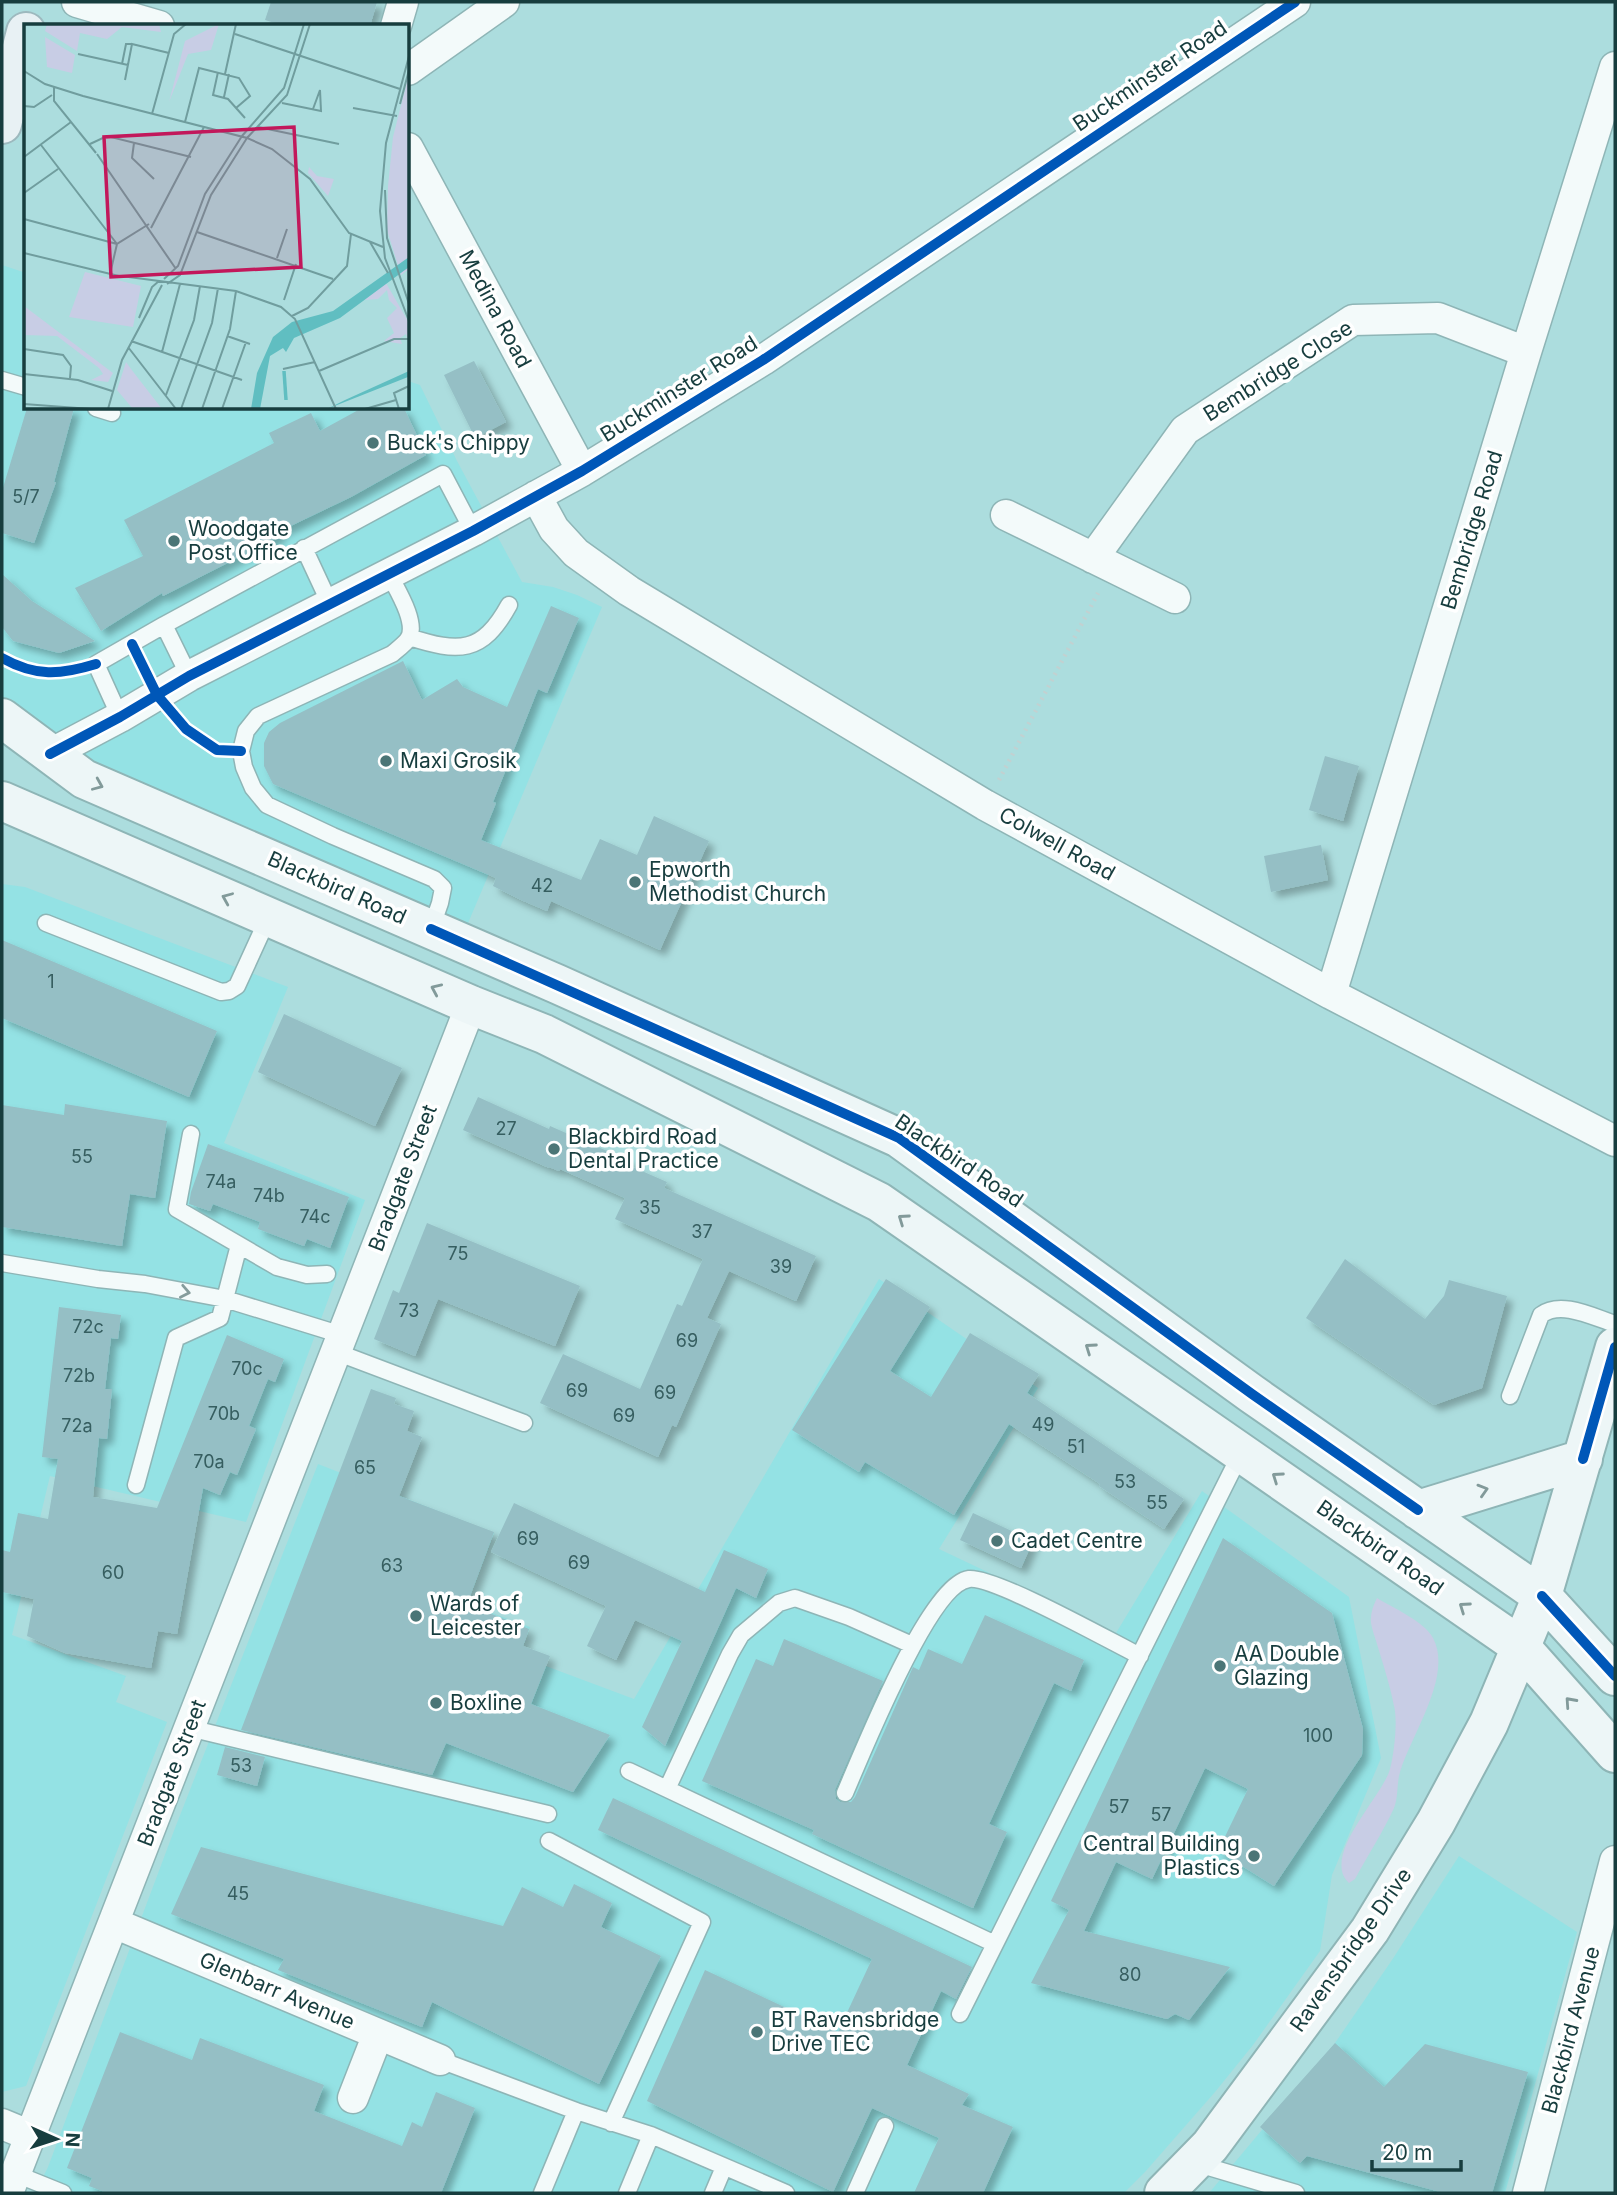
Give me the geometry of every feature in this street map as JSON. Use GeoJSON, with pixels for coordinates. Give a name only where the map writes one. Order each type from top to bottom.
{"type":"FeatureCollection","features":[{"type":"Feature","properties":{"kind":"main road"},"geometry":{"type":"LineString","coordinates":[[28,24],[34,2]]}},
{"type":"Feature","properties":{"kind":"main road"},"geometry":{"type":"LineString","coordinates":[[2,126],[24,40]]}},
{"type":"Feature","properties":{"kind":"main road","name":"Blackbird Road"},"geometry":{"type":"LineString","coordinates":[[2,718],[83,779],[431,929],[899,1138],[1252,1394],[1542,1596],[1615,1676]]}},
{"type":"Feature","properties":{"kind":"main road","name":"Blackbird Road"},"geometry":{"type":"LineString","coordinates":[[2,801],[471,1005],[544,1034],[878,1202],[1520,1646],[1615,1753]]}},
{"type":"Feature","properties":{"kind":"main road"},"geometry":{"type":"LineString","coordinates":[[625,1074],[641,1023]]}},
{"type":"Feature","properties":{"kind":"main road","name":"Ravensbridge Drive"},"geometry":{"type":"LineString","coordinates":[[1164,2193],[1210,2146],[1370,1930],[1450,1797],[1489,1723],[1542,1596],[1615,1347]]}},
{"type":"Feature","properties":{"kind":"main road"},"geometry":{"type":"LineString","coordinates":[[1418,1510],[1583,1459]]}},
{"type":"Feature","properties":{"kind":"street"},"geometry":{"type":"LineString","coordinates":[[77,2],[152,24]]}},
{"type":"Feature","properties":{"kind":"street"},"geometry":{"type":"LineString","coordinates":[[397,24],[403,2]]}},
{"type":"Feature","properties":{"kind":"street"},"geometry":{"type":"LineString","coordinates":[[410,69],[505,2]]}},
{"type":"Feature","properties":{"kind":"street","name":"Buckminster Road"},"geometry":{"type":"LineString","coordinates":[[50,754],[189,676],[473,531],[582,471],[762,360],[1295,2]]}},
{"type":"Feature","properties":{"kind":"street","name":"Bembridge Road"},"geometry":{"type":"LineString","coordinates":[[1331,994],[1615,67]]}},
{"type":"Feature","properties":{"kind":"street","name":"Medina Road"},"geometry":{"type":"LineString","coordinates":[[410,152],[582,471]]}},
{"type":"Feature","properties":{"kind":"street","name":"Bembridge Close"},"geometry":{"type":"LineString","coordinates":[[1102,563],[1185,430],[1353,320],[1438,318],[1526,352]]}},
{"type":"Feature","properties":{"kind":"street","name":"Colwell Road"},"geometry":{"type":"LineString","coordinates":[[536,496],[554,529],[576,553],[629,591],[985,805],[1331,994],[1615,1140]]}},
{"type":"Feature","properties":{"kind":"street"},"geometry":{"type":"LineString","coordinates":[[1006,515],[1175,598]]}},
{"type":"Feature","properties":{"kind":"street","name":"Bradgate Street"},"geometry":{"type":"LineString","coordinates":[[12,2184],[471,1005]]}},
{"type":"Feature","properties":{"kind":"street","name":"Blackbird Avenue"},"geometry":{"type":"LineString","coordinates":[[1528,2193],[1610,1903],[1615,1861]]}},
{"type":"Feature","properties":{"kind":"street","name":"Glenbarr Avenue"},"geometry":{"type":"LineString","coordinates":[[114,1923],[440,2060]]}},
{"type":"Feature","properties":{"kind":"street"},"geometry":{"type":"LineString","coordinates":[[353,2098],[378,2034]]}},
{"type":"Feature","properties":{"kind":"street"},"geometry":{"type":"LineString","coordinates":[[2,2124],[31,2136]]}},
{"type":"Feature","properties":{"kind":"lane"},"geometry":{"type":"LineString","coordinates":[[3,381],[24,386]]}},
{"type":"Feature","properties":{"kind":"lane"},"geometry":{"type":"LineString","coordinates":[[102,410],[112,413]]}},
{"type":"Feature","properties":{"kind":"lane"},"geometry":{"type":"LineString","coordinates":[[120,717],[96,664],[443,474],[473,531]]}},
{"type":"Feature","properties":{"kind":"lane"},"geometry":{"type":"LineString","coordinates":[[304,548],[330,604]]}},
{"type":"Feature","properties":{"kind":"lane"},"geometry":{"type":"LineString","coordinates":[[389,574],[410,619],[409,637],[392,654],[258,716],[246,731],[241,751],[253,788],[267,805],[434,879],[443,888],[431,929]]}},
{"type":"Feature","properties":{"kind":"lane"},"geometry":{"type":"LineString","coordinates":[[409,637],[456,648],[470,644],[494,631],[509,605]]}},
{"type":"Feature","properties":{"kind":"lane"},"geometry":{"type":"LineString","coordinates":[[164,625],[189,676]]}},
{"type":"Feature","properties":{"kind":"lane"},"geometry":{"type":"LineString","coordinates":[[46,923],[221,992],[237,986],[269,916]]}},
{"type":"Feature","properties":{"kind":"lane"},"geometry":{"type":"LineString","coordinates":[[191,1134],[177,1209],[277,1267],[307,1275],[327,1274]]}},
{"type":"Feature","properties":{"kind":"lane"},"geometry":{"type":"LineString","coordinates":[[136,1485],[176,1338],[220,1318],[239,1245]]}},
{"type":"Feature","properties":{"kind":"lane"},"geometry":{"type":"LineString","coordinates":[[2,1263],[225,1299],[339,1344],[524,1423]]}},
{"type":"Feature","properties":{"kind":"lane"},"geometry":{"type":"LineString","coordinates":[[1510,1396],[1541,1315],[1548,1310],[1559,1308],[1615,1324]]}},
{"type":"Feature","properties":{"kind":"lane"},"geometry":{"type":"LineString","coordinates":[[960,2014],[1241,1453]]}},
{"type":"Feature","properties":{"kind":"lane"},"geometry":{"type":"LineString","coordinates":[[845,1793],[912,1645],[944,1596],[958,1583],[971,1579],[999,1586],[1140,1656]]}},
{"type":"Feature","properties":{"kind":"lane"},"geometry":{"type":"LineString","coordinates":[[667,1789],[741,1635],[779,1603],[795,1598],[849,1617],[912,1645]]}},
{"type":"Feature","properties":{"kind":"lane"},"geometry":{"type":"LineString","coordinates":[[189,1728],[548,1814]]}},
{"type":"Feature","properties":{"kind":"lane"},"geometry":{"type":"LineString","coordinates":[[629,1771],[995,1944]]}},
{"type":"Feature","properties":{"kind":"lane"},"geometry":{"type":"LineString","coordinates":[[549,1841],[702,1922],[611,2123]]}},
{"type":"Feature","properties":{"kind":"lane"},"geometry":{"type":"LineString","coordinates":[[440,2060],[576,2111],[651,2135],[775,2191]]}},
{"type":"Feature","properties":{"kind":"lane"},"geometry":{"type":"LineString","coordinates":[[541,2193],[576,2111]]}},
{"type":"Feature","properties":{"kind":"lane"},"geometry":{"type":"LineString","coordinates":[[855,2193],[885,2126]]}},
{"type":"Feature","properties":{"kind":"lane"},"geometry":{"type":"LineString","coordinates":[[626,2193],[651,2135]]}},
{"type":"Feature","properties":{"kind":"lane"},"geometry":{"type":"LineString","coordinates":[[1195,2163],[1296,2193]]}},
{"type":"Feature","properties":{"kind":"lane"},"geometry":{"type":"LineString","coordinates":[[713,2193],[724,2167]]}},
{"type":"Feature","properties":{"kind":"lane"},"geometry":{"type":"LineString","coordinates":[[12,2184],[63,2193]]}},
{"type":"Feature","properties":{"kind":"path"},"geometry":{"type":"LineString","coordinates":[[985,805],[1102,563]]}},
{"type":"Feature","properties":{"kind":"shaded area"},"geometry":{"type":"Polygon","coordinates":[[[2,265],[24,272],[24,410],[410,410],[410,382],[420,385],[522,582],[553,587],[602,607],[460,942],[2,718],[2,265]]]}},
{"type":"Feature","properties":{"kind":"shaded area"},"geometry":{"type":"Polygon","coordinates":[[[2,884],[25,887],[288,987],[224,1143],[365,1200],[246,1522],[50,1476],[12,1635],[126,1676],[116,1702],[167,1722],[26,2086],[2,2092],[2,884]]]}},
{"type":"Feature","properties":{"kind":"shaded area"},"geometry":{"type":"Polygon","coordinates":[[[879,1279],[1038,1388],[939,1549],[1116,1633],[1202,1491],[1349,1597],[1381,1758],[1332,1875],[1320,1951],[1253,2045],[1145,2172],[1124,2193],[35,2193],[48,2167],[175,1828],[318,1464],[494,1533],[467,1604],[530,1627],[519,1656],[634,1699],[879,1279]]]}},
{"type":"Feature","properties":{"kind":"shaded area"},"geometry":{"type":"Polygon","coordinates":[[[1377,1598],[1429,1632],[1438,1654],[1438,1671],[1427,1708],[1399,1776],[1394,1808],[1355,1879],[1349,1883],[1342,1871],[1342,1858],[1347,1842],[1385,1781],[1390,1769],[1395,1738],[1395,1712],[1371,1623],[1377,1598]]]}},
{"type":"Feature","properties":{"kind":"shaded area"},"geometry":{"type":"Polygon","coordinates":[[[1459,1856],[1577,1932],[1505,2193],[1209,2193],[1335,2043],[1459,1856]]]}},
{"type":"Feature","properties":{"kind":"building"},"geometry":{"type":"Polygon","coordinates":[[[271,2],[377,2],[371,24],[278,24],[265,20],[271,2]]]}},
{"type":"Feature","properties":{"kind":"building"},"geometry":{"type":"Polygon","coordinates":[[[474,361],[506,422],[475,438],[444,375],[474,361]]]}},
{"type":"Feature","properties":{"kind":"building"},"geometry":{"type":"Polygon","coordinates":[[[26,410],[73,410],[56,482],[34,543],[2,533],[2,491],[26,410]]]}},
{"type":"Feature","properties":{"kind":"building"},"geometry":{"type":"Polygon","coordinates":[[[358,410],[405,410],[426,455],[351,497],[278,532],[280,536],[163,596],[162,593],[101,631],[75,588],[143,556],[124,520],[274,443],[269,433],[311,413],[320,431],[358,410]]]}},
{"type":"Feature","properties":{"kind":"building"},"geometry":{"type":"Polygon","coordinates":[[[2,574],[32,601],[95,641],[59,653],[13,641],[2,627],[2,574]]]}},
{"type":"Feature","properties":{"kind":"building","name":"Maxi Grosik"},"geometry":{"type":"Polygon","coordinates":[[[551,606],[579,618],[547,693],[538,689],[493,802],[496,803],[481,840],[581,880],[600,839],[637,855],[654,816],[709,841],[660,950],[551,901],[547,911],[521,900],[493,886],[496,878],[273,784],[264,766],[264,743],[269,732],[280,723],[403,661],[422,700],[457,679],[463,687],[507,707],[551,606]]]}},
{"type":"Feature","properties":{"kind":"building"},"geometry":{"type":"Polygon","coordinates":[[[1325,756],[1359,766],[1343,821],[1309,810],[1325,756]]]}},
{"type":"Feature","properties":{"kind":"building"},"geometry":{"type":"Polygon","coordinates":[[[1321,845],[1328,880],[1271,892],[1264,856],[1321,845]]]}},
{"type":"Feature","properties":{"kind":"building"},"geometry":{"type":"Polygon","coordinates":[[[2,940],[217,1031],[189,1097],[2,1018],[2,940]]]}},
{"type":"Feature","properties":{"kind":"building"},"geometry":{"type":"Polygon","coordinates":[[[284,1014],[402,1068],[375,1126],[258,1072],[284,1014]]]}},
{"type":"Feature","properties":{"kind":"building"},"geometry":{"type":"Polygon","coordinates":[[[478,1097],[630,1161],[628,1165],[667,1182],[664,1188],[816,1256],[796,1301],[729,1271],[707,1318],[721,1324],[676,1427],[672,1425],[658,1457],[540,1403],[563,1354],[640,1389],[677,1304],[682,1306],[703,1259],[615,1219],[625,1198],[463,1130],[478,1097]]]}},
{"type":"Feature","properties":{"kind":"building"},"geometry":{"type":"Polygon","coordinates":[[[65,1104],[167,1121],[155,1198],[130,1194],[122,1246],[2,1227],[2,1105],[64,1115],[65,1104]]]}},
{"type":"Feature","properties":{"kind":"building"},"geometry":{"type":"Polygon","coordinates":[[[208,1144],[349,1197],[330,1248],[307,1239],[304,1246],[258,1229],[260,1222],[213,1204],[210,1211],[189,1204],[208,1144]]]}},
{"type":"Feature","properties":{"kind":"building"},"geometry":{"type":"Polygon","coordinates":[[[427,1223],[580,1286],[555,1346],[438,1299],[415,1356],[374,1339],[393,1290],[399,1293],[427,1223]]]}},
{"type":"Feature","properties":{"kind":"building"},"geometry":{"type":"Polygon","coordinates":[[[1345,1259],[1425,1319],[1444,1296],[1449,1280],[1507,1296],[1482,1388],[1434,1405],[1306,1318],[1345,1259]]]}},
{"type":"Feature","properties":{"kind":"building"},"geometry":{"type":"Polygon","coordinates":[[[886,1279],[930,1307],[890,1371],[931,1397],[970,1333],[1039,1374],[1027,1393],[1184,1499],[1164,1529],[1009,1424],[954,1515],[865,1462],[859,1472],[792,1430],[886,1279]]]}},
{"type":"Feature","properties":{"kind":"building"},"geometry":{"type":"Polygon","coordinates":[[[59,1307],[121,1315],[118,1339],[111,1338],[105,1389],[112,1389],[107,1439],[99,1438],[93,1497],[157,1508],[227,1335],[284,1359],[275,1382],[268,1379],[249,1426],[256,1429],[237,1475],[230,1472],[220,1495],[203,1488],[177,1634],[158,1631],[151,1668],[65,1653],[27,1636],[34,1599],[2,1592],[2,1550],[10,1552],[18,1513],[48,1519],[58,1459],[42,1457],[59,1307]]]}},
{"type":"Feature","properties":{"kind":"building"},"geometry":{"type":"Polygon","coordinates":[[[371,1389],[396,1398],[394,1404],[414,1411],[407,1431],[422,1437],[399,1496],[494,1532],[467,1604],[529,1629],[523,1646],[550,1656],[531,1704],[610,1735],[573,1792],[446,1743],[432,1775],[241,1730],[371,1389]]]}},
{"type":"Feature","properties":{"kind":"building"},"geometry":{"type":"Polygon","coordinates":[[[514,1503],[705,1592],[724,1550],[768,1569],[756,1598],[736,1588],[665,1746],[642,1727],[682,1641],[635,1620],[616,1660],[587,1646],[606,1606],[491,1552],[514,1503]]]}},
{"type":"Feature","properties":{"kind":"building","name":"Cadet Centre"},"geometry":{"type":"Polygon","coordinates":[[[973,1513],[1033,1541],[1021,1568],[960,1540],[973,1513]]]}},
{"type":"Feature","properties":{"kind":"building"},"geometry":{"type":"Polygon","coordinates":[[[1223,1538],[1332,1613],[1363,1729],[1362,1755],[1274,1886],[1218,1851],[1248,1789],[1205,1768],[1152,1879],[1116,1862],[1084,1931],[1230,1967],[1189,2020],[1175,2014],[1167,2019],[1031,1983],[1069,1910],[1051,1901],[1223,1538]]]}},
{"type":"Feature","properties":{"kind":"building"},"geometry":{"type":"Polygon","coordinates":[[[985,1615],[1084,1660],[1071,1691],[1054,1683],[989,1824],[1007,1832],[973,1908],[812,1834],[814,1830],[702,1781],[756,1659],[773,1666],[784,1639],[883,1681],[835,1790],[836,1799],[840,1802],[851,1802],[913,1667],[919,1670],[928,1649],[962,1664],[985,1615]]]}},
{"type":"Feature","properties":{"kind":"building"},"geometry":{"type":"Polygon","coordinates":[[[225,1747],[265,1757],[257,1786],[217,1775],[225,1747]]]}},
{"type":"Feature","properties":{"kind":"building","name":"BT Ravensbridge Drive TEC"},"geometry":{"type":"Polygon","coordinates":[[[613,1798],[972,1967],[956,1999],[941,1991],[907,2065],[969,2094],[962,2105],[1013,2127],[983,2193],[914,2193],[939,2138],[872,2108],[833,2192],[647,2101],[705,1970],[838,2032],[872,1959],[598,1830],[613,1798]]]}},
{"type":"Feature","properties":{"kind":"building"},"geometry":{"type":"Polygon","coordinates":[[[201,1847],[503,1926],[522,1887],[563,1907],[574,1884],[612,1903],[601,1927],[661,1956],[599,2084],[432,2002],[422,2027],[278,1970],[284,1959],[171,1914],[201,1847]]]}},
{"type":"Feature","properties":{"kind":"building"},"geometry":{"type":"Polygon","coordinates":[[[120,2032],[192,2060],[200,2038],[324,2085],[314,2111],[402,2146],[412,2122],[422,2127],[436,2092],[475,2108],[441,2193],[107,2193],[89,2186],[92,2178],[67,2168],[120,2032]]]}},
{"type":"Feature","properties":{"kind":"building"},"geometry":{"type":"Polygon","coordinates":[[[1335,2043],[1384,2087],[1425,2044],[1528,2072],[1492,2193],[1444,2193],[1307,2156],[1300,2163],[1260,2127],[1335,2043]]]}},
{"type":"Feature","properties":{"kind":"cycle path"},"geometry":{"type":"LineString","coordinates":[[50,754],[189,676],[473,531],[582,471],[763,360],[1295,2]]}},
{"type":"Feature","properties":{"kind":"cycle path"},"geometry":{"type":"LineString","coordinates":[[132,644],[157,695],[186,729],[217,750],[241,751]]}},
{"type":"Feature","properties":{"kind":"cycle path"},"geometry":{"type":"LineString","coordinates":[[2,658],[26,668],[48,672],[96,664]]}},
{"type":"Feature","properties":{"kind":"cycle path"},"geometry":{"type":"LineString","coordinates":[[431,929],[899,1138],[1252,1394],[1418,1510]]}},
{"type":"Feature","properties":{"kind":"cycle path"},"geometry":{"type":"LineString","coordinates":[[1583,1459],[1615,1347]]}},
{"type":"Feature","properties":{"kind":"cycle path"},"geometry":{"type":"LineString","coordinates":[[1542,1596],[1615,1676]]}},
{"type":"Feature","properties":{"kind":"place","name":"Buck's Chippy"},"geometry":{"type":"Point","coordinates":[373,443]}},
{"type":"Feature","properties":{"kind":"place","name":"Woodgate Post Office"},"geometry":{"type":"Point","coordinates":[174,541]}},
{"type":"Feature","properties":{"kind":"place","name":"Maxi Grosik"},"geometry":{"type":"Point","coordinates":[386,761]}},
{"type":"Feature","properties":{"kind":"place","name":"Epworth Methodist Church"},"geometry":{"type":"Point","coordinates":[635,882]}},
{"type":"Feature","properties":{"kind":"place","name":"Blackbird Road Dental Practice"},"geometry":{"type":"Point","coordinates":[554,1149]}},
{"type":"Feature","properties":{"kind":"place","name":"Cadet Centre"},"geometry":{"type":"Point","coordinates":[997,1541]}},
{"type":"Feature","properties":{"kind":"place","name":"Wards of Leicester"},"geometry":{"type":"Point","coordinates":[416,1616]}},
{"type":"Feature","properties":{"kind":"place","name":"AA Double Glazing"},"geometry":{"type":"Point","coordinates":[1220,1666]}},
{"type":"Feature","properties":{"kind":"place","name":"Boxline"},"geometry":{"type":"Point","coordinates":[436,1703]}},
{"type":"Feature","properties":{"kind":"place","name":"Central Building Plastics"},"geometry":{"type":"Point","coordinates":[1254,1856]}},
{"type":"Feature","properties":{"kind":"place","name":"BT Ravensbridge Drive TEC"},"geometry":{"type":"Point","coordinates":[757,2032]}}]}
